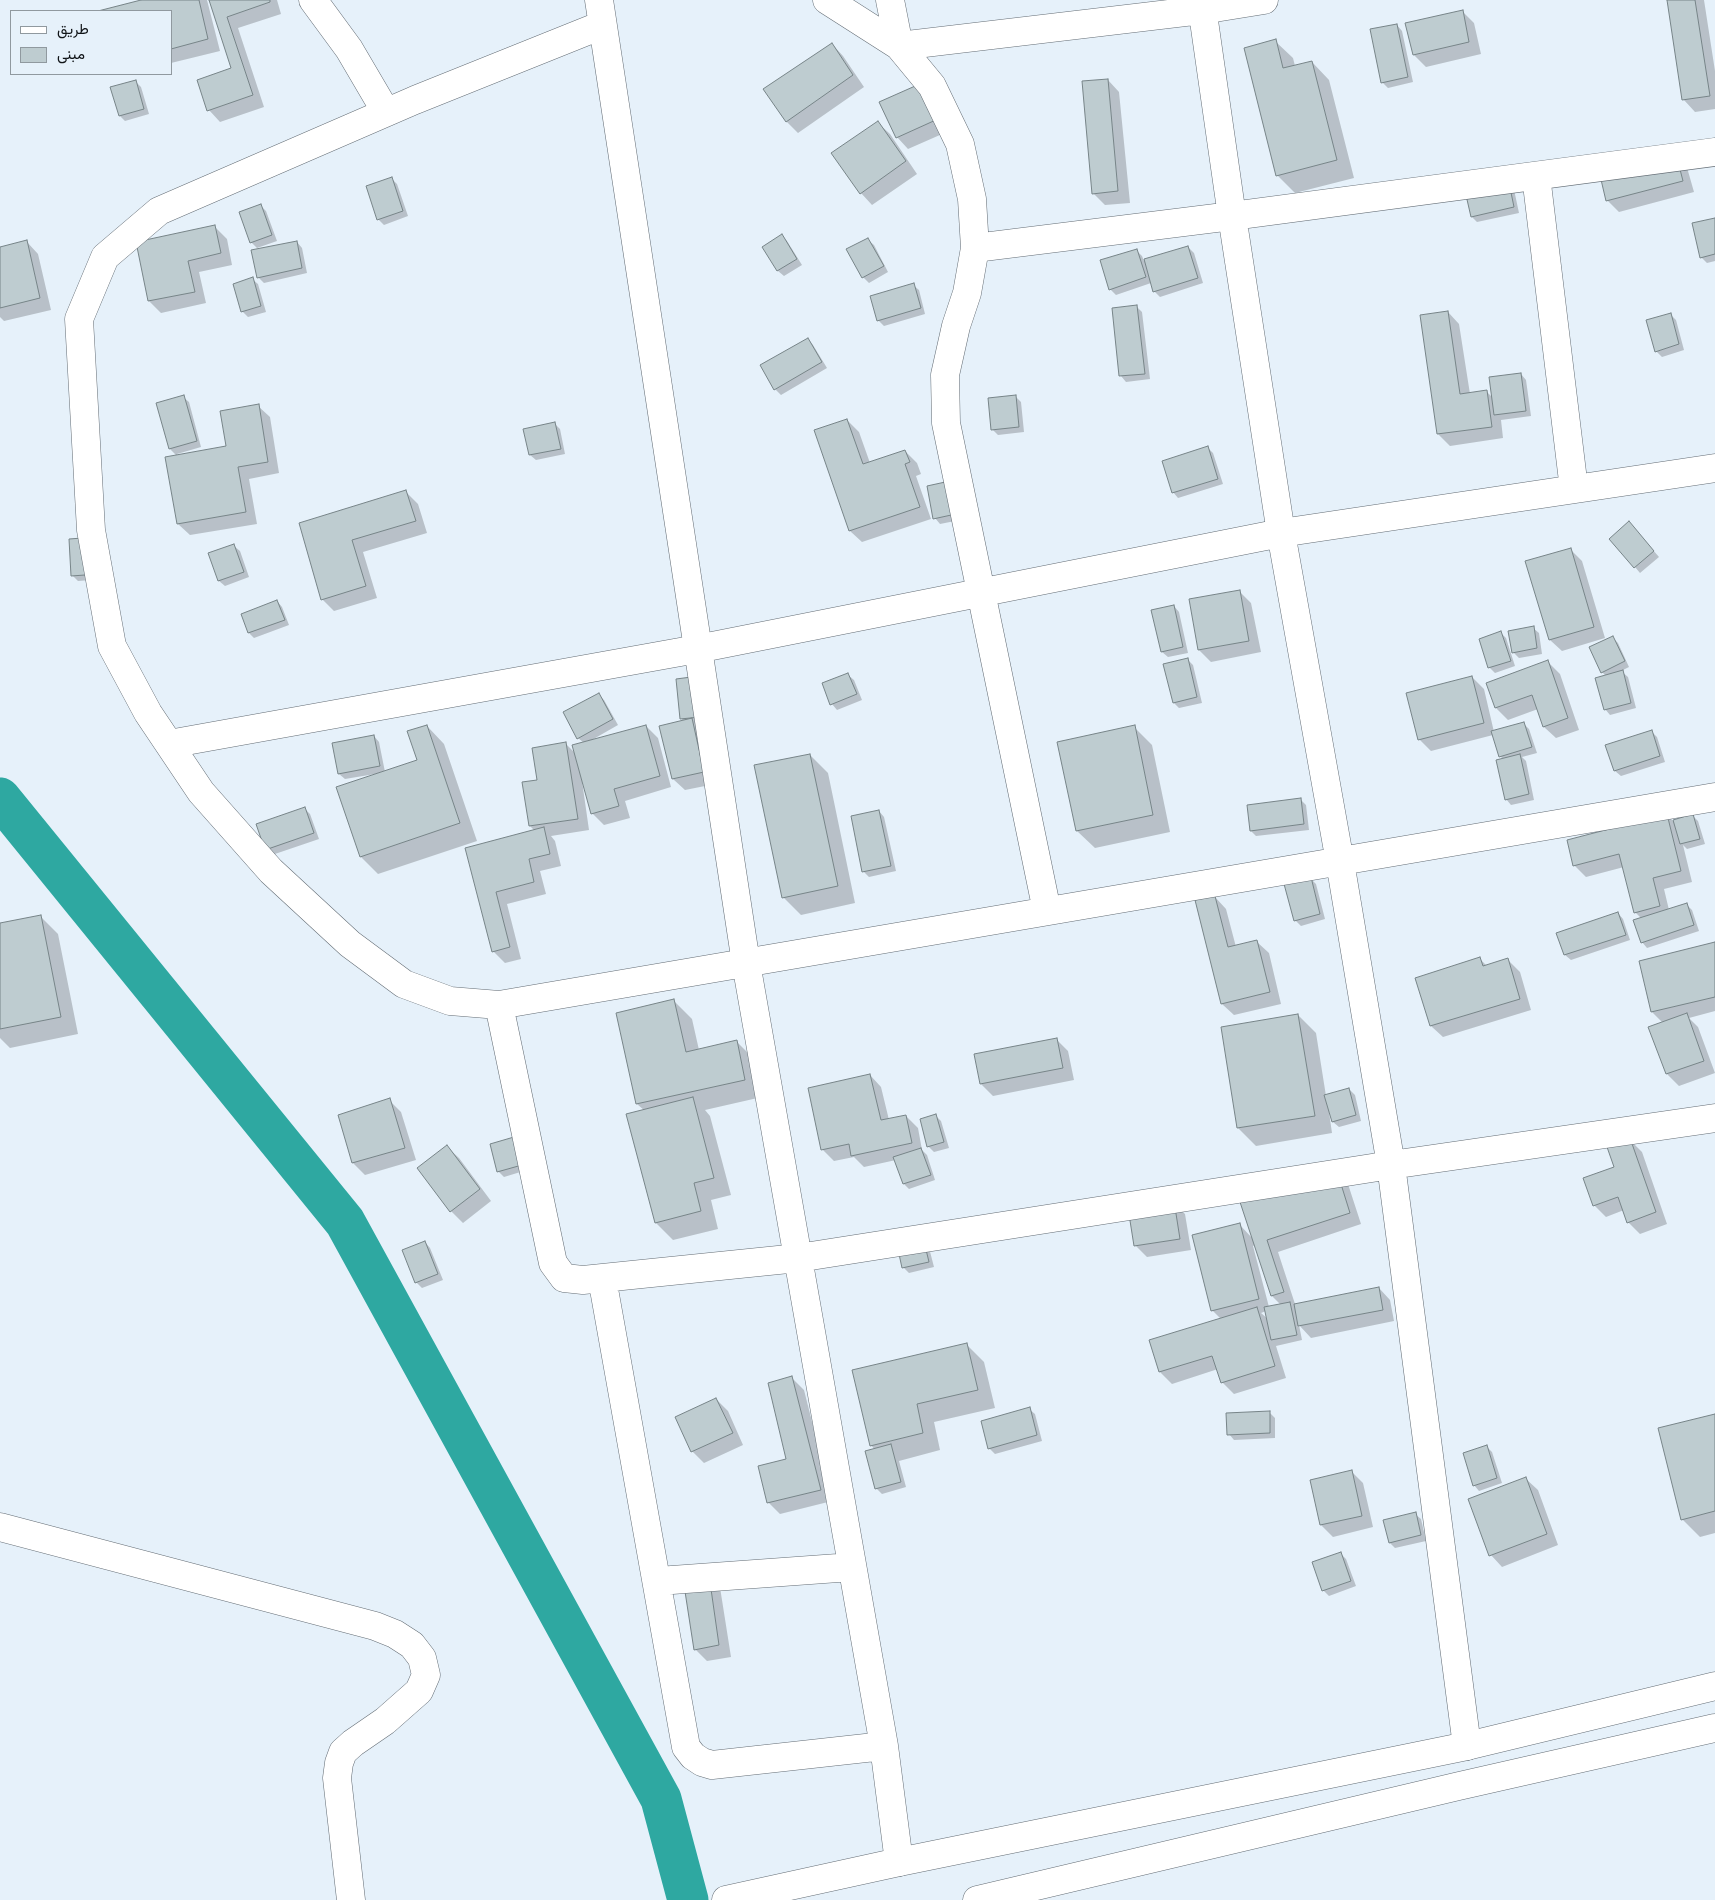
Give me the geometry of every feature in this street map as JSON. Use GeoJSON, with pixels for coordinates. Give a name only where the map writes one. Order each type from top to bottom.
{"type":"FeatureCollection","features":[{"type":"Feature","properties":{"kind":"street"},"geometry":{"type":"LineString","coordinates":[[313,0],[349,49],[386,112]]}},
{"type":"Feature","properties":{"kind":"street"},"geometry":{"type":"LineString","coordinates":[[827,0],[899,46],[932,86],[960,144],[972,199],[975,248],[967,293],[956,326],[945,374],[946,423],[1047,911]]}},
{"type":"Feature","properties":{"kind":"street"},"geometry":{"type":"LineString","coordinates":[[890,0],[899,46]]}},
{"type":"Feature","properties":{"kind":"street"},"geometry":{"type":"LineString","coordinates":[[899,46],[1201,5],[1264,0]]}},
{"type":"Feature","properties":{"kind":"street"},"geometry":{"type":"LineString","coordinates":[[1201,5],[1281,533],[1340,862],[1391,1165],[1467,1746]]}},
{"type":"Feature","properties":{"kind":"street"},"geometry":{"type":"LineString","coordinates":[[899,1862],[884,1746],[746,963],[601,13],[386,112],[159,211],[106,257],[79,318],[91,530],[112,646],[148,713],[201,792],[271,871],[350,944],[404,984],[450,1002],[499,1005],[746,963],[1047,911],[1715,798]]}},
{"type":"Feature","properties":{"kind":"street"},"geometry":{"type":"LineString","coordinates":[[975,248],[1715,152]]}},
{"type":"Feature","properties":{"kind":"street"},"geometry":{"type":"LineString","coordinates":[[1536,176],[1574,489]]}},
{"type":"Feature","properties":{"kind":"street"},"geometry":{"type":"LineString","coordinates":[[169,744],[697,649],[1281,533],[1715,468]]}},
{"type":"Feature","properties":{"kind":"street"},"geometry":{"type":"LineString","coordinates":[[499,1005],[553,1263],[564,1278],[583,1280],[798,1258],[1391,1165],[1715,1118]]}},
{"type":"Feature","properties":{"kind":"street"},"geometry":{"type":"LineString","coordinates":[[602,1278],[658,1581],[686,1747],[693,1756],[702,1762],[712,1765],[884,1746]]}},
{"type":"Feature","properties":{"kind":"street"},"geometry":{"type":"LineString","coordinates":[[0,1527],[374,1626],[395,1634],[412,1646],[422,1658],[426,1675],[419,1690],[385,1721],[343,1752],[339,1764],[337,1778],[350,1900]]}},
{"type":"Feature","properties":{"kind":"street"},"geometry":{"type":"LineString","coordinates":[[658,1581],[852,1567]]}},
{"type":"Feature","properties":{"kind":"street"},"geometry":{"type":"LineString","coordinates":[[726,1900],[899,1862],[1467,1746],[1715,1686]]}},
{"type":"Feature","properties":{"kind":"street"},"geometry":{"type":"LineString","coordinates":[[977,1900],[1459,1786],[1715,1728]]}},
{"type":"Feature","properties":{"kind":"building"},"geometry":{"type":"Polygon","coordinates":[[[141,0],[199,0],[208,39],[172,49],[172,10],[102,10],[141,0]]]}},
{"type":"Feature","properties":{"kind":"building"},"geometry":{"type":"Polygon","coordinates":[[[209,0],[270,0],[270,2],[227,17],[253,95],[207,111],[197,80],[231,68],[209,0]]]}},
{"type":"Feature","properties":{"kind":"building"},"geometry":{"type":"Polygon","coordinates":[[[1667,0],[1695,0],[1710,96],[1682,100],[1667,0]]]}},
{"type":"Feature","properties":{"kind":"building"},"geometry":{"type":"Polygon","coordinates":[[[1463,10],[1469,42],[1413,55],[1405,23],[1463,10]]]}},
{"type":"Feature","properties":{"kind":"building"},"geometry":{"type":"Polygon","coordinates":[[[1397,24],[1408,77],[1381,83],[1370,29],[1397,24]]]}},
{"type":"Feature","properties":{"kind":"building"},"geometry":{"type":"Polygon","coordinates":[[[1276,39],[1283,68],[1312,61],[1337,160],[1276,176],[1244,48],[1276,39]]]}},
{"type":"Feature","properties":{"kind":"building"},"geometry":{"type":"Polygon","coordinates":[[[832,43],[853,75],[786,122],[763,89],[832,43]]]}},
{"type":"Feature","properties":{"kind":"building"},"geometry":{"type":"Polygon","coordinates":[[[1108,79],[1118,191],[1092,194],[1082,81],[1108,79]]]}},
{"type":"Feature","properties":{"kind":"building"},"geometry":{"type":"Polygon","coordinates":[[[136,80],[144,109],[119,116],[110,87],[136,80]]]}},
{"type":"Feature","properties":{"kind":"building"},"geometry":{"type":"Polygon","coordinates":[[[922,83],[938,119],[896,138],[879,102],[922,83]]]}},
{"type":"Feature","properties":{"kind":"building"},"geometry":{"type":"Polygon","coordinates":[[[878,121],[906,161],[860,194],[831,153],[878,121]]]}},
{"type":"Feature","properties":{"kind":"building"},"geometry":{"type":"Polygon","coordinates":[[[1675,150],[1683,181],[1606,201],[1599,171],[1675,150]]]}},
{"type":"Feature","properties":{"kind":"building"},"geometry":{"type":"Polygon","coordinates":[[[1507,173],[1514,207],[1471,217],[1463,182],[1507,173]]]}},
{"type":"Feature","properties":{"kind":"building"},"geometry":{"type":"Polygon","coordinates":[[[392,177],[403,211],[377,220],[366,186],[392,177]]]}},
{"type":"Feature","properties":{"kind":"building"},"geometry":{"type":"Polygon","coordinates":[[[261,204],[272,235],[250,243],[239,212],[261,204]]]}},
{"type":"Feature","properties":{"kind":"building"},"geometry":{"type":"Polygon","coordinates":[[[1715,218],[1715,254],[1700,258],[1692,223],[1715,218]]]}},
{"type":"Feature","properties":{"kind":"building"},"geometry":{"type":"Polygon","coordinates":[[[215,225],[221,253],[188,261],[195,292],[148,301],[136,242],[215,225]]]}},
{"type":"Feature","properties":{"kind":"building"},"geometry":{"type":"Polygon","coordinates":[[[782,234],[797,259],[777,271],[762,247],[782,234]]]}},
{"type":"Feature","properties":{"kind":"building"},"geometry":{"type":"Polygon","coordinates":[[[868,238],[884,266],[862,278],[846,249],[868,238]]]}},
{"type":"Feature","properties":{"kind":"building"},"geometry":{"type":"Polygon","coordinates":[[[27,240],[40,298],[0,308],[0,247],[27,240]]]}},
{"type":"Feature","properties":{"kind":"building"},"geometry":{"type":"Polygon","coordinates":[[[297,241],[302,268],[257,278],[251,250],[297,241]]]}},
{"type":"Feature","properties":{"kind":"building"},"geometry":{"type":"Polygon","coordinates":[[[1188,246],[1198,278],[1153,292],[1144,259],[1188,246]]]}},
{"type":"Feature","properties":{"kind":"building"},"geometry":{"type":"Polygon","coordinates":[[[1137,249],[1146,277],[1109,290],[1100,260],[1137,249]]]}},
{"type":"Feature","properties":{"kind":"building"},"geometry":{"type":"Polygon","coordinates":[[[253,277],[261,306],[241,312],[233,284],[253,277]]]}},
{"type":"Feature","properties":{"kind":"building"},"geometry":{"type":"Polygon","coordinates":[[[914,283],[921,308],[877,321],[870,296],[914,283]]]}},
{"type":"Feature","properties":{"kind":"building"},"geometry":{"type":"Polygon","coordinates":[[[1137,305],[1145,374],[1119,376],[1112,308],[1137,305]]]}},
{"type":"Feature","properties":{"kind":"building"},"geometry":{"type":"Polygon","coordinates":[[[1448,311],[1460,394],[1487,390],[1492,427],[1437,434],[1420,315],[1448,311]]]}},
{"type":"Feature","properties":{"kind":"building"},"geometry":{"type":"Polygon","coordinates":[[[1671,313],[1679,344],[1655,352],[1646,320],[1671,313]]]}},
{"type":"Feature","properties":{"kind":"building"},"geometry":{"type":"Polygon","coordinates":[[[808,338],[822,362],[774,390],[760,365],[808,338]]]}},
{"type":"Feature","properties":{"kind":"building"},"geometry":{"type":"Polygon","coordinates":[[[1521,373],[1526,411],[1494,415],[1489,377],[1521,373]]]}},
{"type":"Feature","properties":{"kind":"building"},"geometry":{"type":"Polygon","coordinates":[[[184,395],[197,441],[169,449],[156,403],[184,395]]]}},
{"type":"Feature","properties":{"kind":"building"},"geometry":{"type":"Polygon","coordinates":[[[1016,395],[1019,427],[991,430],[988,398],[1016,395]]]}},
{"type":"Feature","properties":{"kind":"building"},"geometry":{"type":"Polygon","coordinates":[[[259,404],[268,462],[238,467],[246,512],[177,524],[165,457],[226,446],[220,411],[259,404]]]}},
{"type":"Feature","properties":{"kind":"building"},"geometry":{"type":"Polygon","coordinates":[[[847,419],[863,464],[905,450],[910,462],[905,464],[920,507],[849,531],[814,430],[847,419]]]}},
{"type":"Feature","properties":{"kind":"building"},"geometry":{"type":"Polygon","coordinates":[[[555,422],[561,449],[529,455],[523,429],[555,422]]]}},
{"type":"Feature","properties":{"kind":"building"},"geometry":{"type":"Polygon","coordinates":[[[1208,446],[1218,479],[1172,493],[1162,461],[1208,446]]]}},
{"type":"Feature","properties":{"kind":"building"},"geometry":{"type":"Polygon","coordinates":[[[959,479],[965,512],[933,519],[927,486],[959,479]]]}},
{"type":"Feature","properties":{"kind":"building"},"geometry":{"type":"Polygon","coordinates":[[[406,490],[416,521],[352,540],[366,586],[321,600],[299,523],[406,490]]]}},
{"type":"Feature","properties":{"kind":"building"},"geometry":{"type":"Polygon","coordinates":[[[1629,521],[1654,551],[1634,568],[1609,539],[1629,521]]]}},
{"type":"Feature","properties":{"kind":"building"},"geometry":{"type":"Polygon","coordinates":[[[96,537],[99,574],[71,576],[69,539],[96,537]]]}},
{"type":"Feature","properties":{"kind":"building"},"geometry":{"type":"Polygon","coordinates":[[[234,544],[244,572],[218,581],[208,553],[234,544]]]}},
{"type":"Feature","properties":{"kind":"building"},"geometry":{"type":"Polygon","coordinates":[[[1571,548],[1594,627],[1549,640],[1525,561],[1571,548]]]}},
{"type":"Feature","properties":{"kind":"building"},"geometry":{"type":"Polygon","coordinates":[[[1240,590],[1249,641],[1198,650],[1189,599],[1240,590]]]}},
{"type":"Feature","properties":{"kind":"building"},"geometry":{"type":"Polygon","coordinates":[[[277,600],[285,620],[248,633],[241,614],[277,600]]]}},
{"type":"Feature","properties":{"kind":"building"},"geometry":{"type":"Polygon","coordinates":[[[1174,605],[1183,647],[1161,652],[1151,610],[1174,605]]]}},
{"type":"Feature","properties":{"kind":"building"},"geometry":{"type":"Polygon","coordinates":[[[1534,626],[1537,648],[1512,653],[1508,631],[1534,626]]]}},
{"type":"Feature","properties":{"kind":"building"},"geometry":{"type":"Polygon","coordinates":[[[1501,631],[1511,661],[1488,668],[1479,639],[1501,631]]]}},
{"type":"Feature","properties":{"kind":"building"},"geometry":{"type":"Polygon","coordinates":[[[1613,636],[1625,661],[1601,673],[1589,647],[1613,636]]]}},
{"type":"Feature","properties":{"kind":"building"},"geometry":{"type":"Polygon","coordinates":[[[1188,658],[1197,697],[1173,703],[1163,664],[1188,658]]]}},
{"type":"Feature","properties":{"kind":"building"},"geometry":{"type":"Polygon","coordinates":[[[1548,660],[1568,718],[1543,727],[1532,695],[1495,708],[1486,683],[1548,660]]]}},
{"type":"Feature","properties":{"kind":"building"},"geometry":{"type":"Polygon","coordinates":[[[1623,670],[1631,703],[1604,710],[1595,678],[1623,670]]]}},
{"type":"Feature","properties":{"kind":"building"},"geometry":{"type":"Polygon","coordinates":[[[848,673],[857,694],[830,705],[822,683],[848,673]]]}},
{"type":"Feature","properties":{"kind":"building"},"geometry":{"type":"Polygon","coordinates":[[[707,675],[711,716],[680,719],[676,679],[707,675]]]}},
{"type":"Feature","properties":{"kind":"building"},"geometry":{"type":"Polygon","coordinates":[[[1472,676],[1484,723],[1418,740],[1406,693],[1472,676]]]}},
{"type":"Feature","properties":{"kind":"building"},"geometry":{"type":"Polygon","coordinates":[[[599,693],[613,719],[577,739],[563,712],[599,693]]]}},
{"type":"Feature","properties":{"kind":"building"},"geometry":{"type":"Polygon","coordinates":[[[692,718],[704,772],[672,779],[659,726],[692,718]]]}},
{"type":"Feature","properties":{"kind":"building"},"geometry":{"type":"Polygon","coordinates":[[[1524,722],[1532,747],[1499,757],[1491,731],[1524,722]]]}},
{"type":"Feature","properties":{"kind":"building"},"geometry":{"type":"Polygon","coordinates":[[[427,725],[460,823],[360,857],[336,787],[417,760],[407,731],[427,725]]]}},
{"type":"Feature","properties":{"kind":"building"},"geometry":{"type":"Polygon","coordinates":[[[646,725],[660,776],[614,789],[619,806],[591,814],[572,745],[646,725]]]}},
{"type":"Feature","properties":{"kind":"building"},"geometry":{"type":"Polygon","coordinates":[[[1135,725],[1153,815],[1076,831],[1057,742],[1135,725]]]}},
{"type":"Feature","properties":{"kind":"building"},"geometry":{"type":"Polygon","coordinates":[[[1652,730],[1660,756],[1614,771],[1605,745],[1652,730]]]}},
{"type":"Feature","properties":{"kind":"building"},"geometry":{"type":"Polygon","coordinates":[[[374,735],[380,766],[338,774],[332,743],[374,735]]]}},
{"type":"Feature","properties":{"kind":"building"},"geometry":{"type":"Polygon","coordinates":[[[566,742],[578,819],[529,826],[522,782],[537,780],[532,748],[566,742]]]}},
{"type":"Feature","properties":{"kind":"building"},"geometry":{"type":"Polygon","coordinates":[[[810,754],[838,886],[782,898],[754,765],[810,754]]]}},
{"type":"Feature","properties":{"kind":"building"},"geometry":{"type":"Polygon","coordinates":[[[1520,754],[1529,794],[1505,800],[1496,760],[1520,754]]]}},
{"type":"Feature","properties":{"kind":"building"},"geometry":{"type":"Polygon","coordinates":[[[1301,798],[1304,824],[1250,831],[1247,805],[1301,798]]]}},
{"type":"Feature","properties":{"kind":"building"},"geometry":{"type":"Polygon","coordinates":[[[305,807],[314,833],[265,850],[256,824],[305,807]]]}},
{"type":"Feature","properties":{"kind":"building"},"geometry":{"type":"Polygon","coordinates":[[[879,810],[891,866],[862,872],[851,816],[879,810]]]}},
{"type":"Feature","properties":{"kind":"building"},"geometry":{"type":"Polygon","coordinates":[[[1667,814],[1681,871],[1653,878],[1660,906],[1634,913],[1619,854],[1573,866],[1567,840],[1667,814]]]}},
{"type":"Feature","properties":{"kind":"building"},"geometry":{"type":"Polygon","coordinates":[[[1693,814],[1700,839],[1680,844],[1673,820],[1693,814]]]}},
{"type":"Feature","properties":{"kind":"building"},"geometry":{"type":"Polygon","coordinates":[[[544,827],[550,854],[529,859],[534,882],[496,892],[510,947],[492,952],[465,848],[544,827]]]}},
{"type":"Feature","properties":{"kind":"building"},"geometry":{"type":"Polygon","coordinates":[[[1311,877],[1320,914],[1294,921],[1284,884],[1311,877]]]}},
{"type":"Feature","properties":{"kind":"building"},"geometry":{"type":"Polygon","coordinates":[[[1215,896],[1228,947],[1257,940],[1270,992],[1221,1004],[1195,900],[1215,896]]]}},
{"type":"Feature","properties":{"kind":"building"},"geometry":{"type":"Polygon","coordinates":[[[1687,903],[1694,925],[1641,943],[1633,920],[1687,903]]]}},
{"type":"Feature","properties":{"kind":"building"},"geometry":{"type":"Polygon","coordinates":[[[1618,912],[1626,935],[1564,955],[1556,933],[1618,912]]]}},
{"type":"Feature","properties":{"kind":"building"},"geometry":{"type":"Polygon","coordinates":[[[41,915],[61,1017],[0,1029],[0,923],[41,915]]]}},
{"type":"Feature","properties":{"kind":"building"},"geometry":{"type":"Polygon","coordinates":[[[1715,942],[1715,997],[1651,1012],[1639,961],[1715,942]]]}},
{"type":"Feature","properties":{"kind":"building"},"geometry":{"type":"Polygon","coordinates":[[[1480,957],[1483,966],[1508,958],[1520,999],[1430,1026],[1415,978],[1480,957]]]}},
{"type":"Feature","properties":{"kind":"building"},"geometry":{"type":"Polygon","coordinates":[[[674,999],[686,1052],[737,1040],[745,1080],[636,1104],[616,1013],[674,999]]]}},
{"type":"Feature","properties":{"kind":"building"},"geometry":{"type":"Polygon","coordinates":[[[1687,1013],[1704,1061],[1666,1074],[1648,1027],[1687,1013]]]}},
{"type":"Feature","properties":{"kind":"building"},"geometry":{"type":"Polygon","coordinates":[[[1298,1014],[1315,1116],[1237,1128],[1221,1027],[1298,1014]]]}},
{"type":"Feature","properties":{"kind":"building"},"geometry":{"type":"Polygon","coordinates":[[[1057,1038],[1063,1068],[980,1084],[974,1054],[1057,1038]]]}},
{"type":"Feature","properties":{"kind":"building"},"geometry":{"type":"Polygon","coordinates":[[[870,1074],[881,1120],[906,1115],[912,1143],[851,1156],[849,1144],[821,1150],[808,1088],[870,1074]]]}},
{"type":"Feature","properties":{"kind":"building"},"geometry":{"type":"Polygon","coordinates":[[[1349,1088],[1356,1115],[1332,1122],[1324,1095],[1349,1088]]]}},
{"type":"Feature","properties":{"kind":"building"},"geometry":{"type":"Polygon","coordinates":[[[693,1097],[714,1178],[694,1183],[701,1211],[655,1223],[626,1114],[693,1097]]]}},
{"type":"Feature","properties":{"kind":"building"},"geometry":{"type":"Polygon","coordinates":[[[390,1098],[405,1148],[352,1163],[338,1115],[390,1098]]]}},
{"type":"Feature","properties":{"kind":"building"},"geometry":{"type":"Polygon","coordinates":[[[936,1114],[944,1142],[927,1147],[920,1119],[936,1114]]]}},
{"type":"Feature","properties":{"kind":"building"},"geometry":{"type":"Polygon","coordinates":[[[514,1137],[522,1165],[497,1172],[490,1144],[514,1137]]]}},
{"type":"Feature","properties":{"kind":"building"},"geometry":{"type":"Polygon","coordinates":[[[1630,1138],[1656,1212],[1627,1223],[1618,1197],[1593,1206],[1583,1178],[1614,1167],[1607,1147],[1630,1138]]]}},
{"type":"Feature","properties":{"kind":"building"},"geometry":{"type":"Polygon","coordinates":[[[447,1145],[480,1189],[450,1212],[417,1168],[447,1145]]]}},
{"type":"Feature","properties":{"kind":"building"},"geometry":{"type":"Polygon","coordinates":[[[921,1148],[931,1175],[903,1184],[893,1157],[921,1148]]]}},
{"type":"Feature","properties":{"kind":"building"},"geometry":{"type":"Polygon","coordinates":[[[1336,1168],[1350,1213],[1267,1240],[1284,1292],[1271,1296],[1239,1199],[1336,1168]]]}},
{"type":"Feature","properties":{"kind":"building"},"geometry":{"type":"Polygon","coordinates":[[[1174,1201],[1180,1239],[1134,1246],[1128,1208],[1174,1201]]]}},
{"type":"Feature","properties":{"kind":"building"},"geometry":{"type":"Polygon","coordinates":[[[1240,1223],[1259,1299],[1211,1311],[1192,1235],[1240,1223]]]}},
{"type":"Feature","properties":{"kind":"building"},"geometry":{"type":"Polygon","coordinates":[[[922,1233],[929,1262],[902,1268],[896,1240],[922,1233]]]}},
{"type":"Feature","properties":{"kind":"building"},"geometry":{"type":"Polygon","coordinates":[[[425,1241],[438,1274],[415,1283],[402,1250],[425,1241]]]}},
{"type":"Feature","properties":{"kind":"building"},"geometry":{"type":"Polygon","coordinates":[[[1379,1287],[1383,1310],[1298,1326],[1294,1304],[1379,1287]]]}},
{"type":"Feature","properties":{"kind":"building"},"geometry":{"type":"Polygon","coordinates":[[[1290,1302],[1297,1335],[1271,1340],[1264,1307],[1290,1302]]]}},
{"type":"Feature","properties":{"kind":"building"},"geometry":{"type":"Polygon","coordinates":[[[1257,1307],[1275,1366],[1221,1383],[1212,1356],[1159,1372],[1149,1340],[1257,1307]]]}},
{"type":"Feature","properties":{"kind":"building"},"geometry":{"type":"Polygon","coordinates":[[[967,1343],[978,1390],[917,1404],[923,1433],[870,1446],[852,1370],[967,1343]]]}},
{"type":"Feature","properties":{"kind":"building"},"geometry":{"type":"Polygon","coordinates":[[[792,1376],[821,1490],[767,1503],[758,1466],[786,1459],[768,1383],[792,1376]]]}},
{"type":"Feature","properties":{"kind":"building"},"geometry":{"type":"Polygon","coordinates":[[[716,1398],[733,1433],[691,1452],[675,1417],[716,1398]]]}},
{"type":"Feature","properties":{"kind":"building"},"geometry":{"type":"Polygon","coordinates":[[[1030,1407],[1037,1435],[988,1449],[981,1421],[1030,1407]]]}},
{"type":"Feature","properties":{"kind":"building"},"geometry":{"type":"Polygon","coordinates":[[[1270,1411],[1270,1433],[1227,1435],[1226,1413],[1270,1411]]]}},
{"type":"Feature","properties":{"kind":"building"},"geometry":{"type":"Polygon","coordinates":[[[1715,1414],[1715,1511],[1681,1520],[1658,1428],[1715,1414]]]}},
{"type":"Feature","properties":{"kind":"building"},"geometry":{"type":"Polygon","coordinates":[[[891,1444],[901,1482],[875,1489],[865,1451],[891,1444]]]}},
{"type":"Feature","properties":{"kind":"building"},"geometry":{"type":"Polygon","coordinates":[[[1487,1445],[1497,1478],[1473,1486],[1463,1453],[1487,1445]]]}},
{"type":"Feature","properties":{"kind":"building"},"geometry":{"type":"Polygon","coordinates":[[[1352,1470],[1362,1516],[1320,1525],[1310,1480],[1352,1470]]]}},
{"type":"Feature","properties":{"kind":"building"},"geometry":{"type":"Polygon","coordinates":[[[1526,1477],[1547,1534],[1489,1556],[1468,1499],[1526,1477]]]}},
{"type":"Feature","properties":{"kind":"building"},"geometry":{"type":"Polygon","coordinates":[[[1416,1512],[1421,1535],[1389,1543],[1383,1520],[1416,1512]]]}},
{"type":"Feature","properties":{"kind":"building"},"geometry":{"type":"Polygon","coordinates":[[[1341,1552],[1351,1581],[1322,1591],[1312,1562],[1341,1552]]]}},
{"type":"Feature","properties":{"kind":"building"},"geometry":{"type":"Polygon","coordinates":[[[708,1568],[719,1645],[694,1650],[682,1572],[708,1568]]]}},
{"type":"Feature","properties":{"kind":"waterway"},"geometry":{"type":"LineString","coordinates":[[0,798],[345,1222],[661,1799],[688,1900]]}}]}
